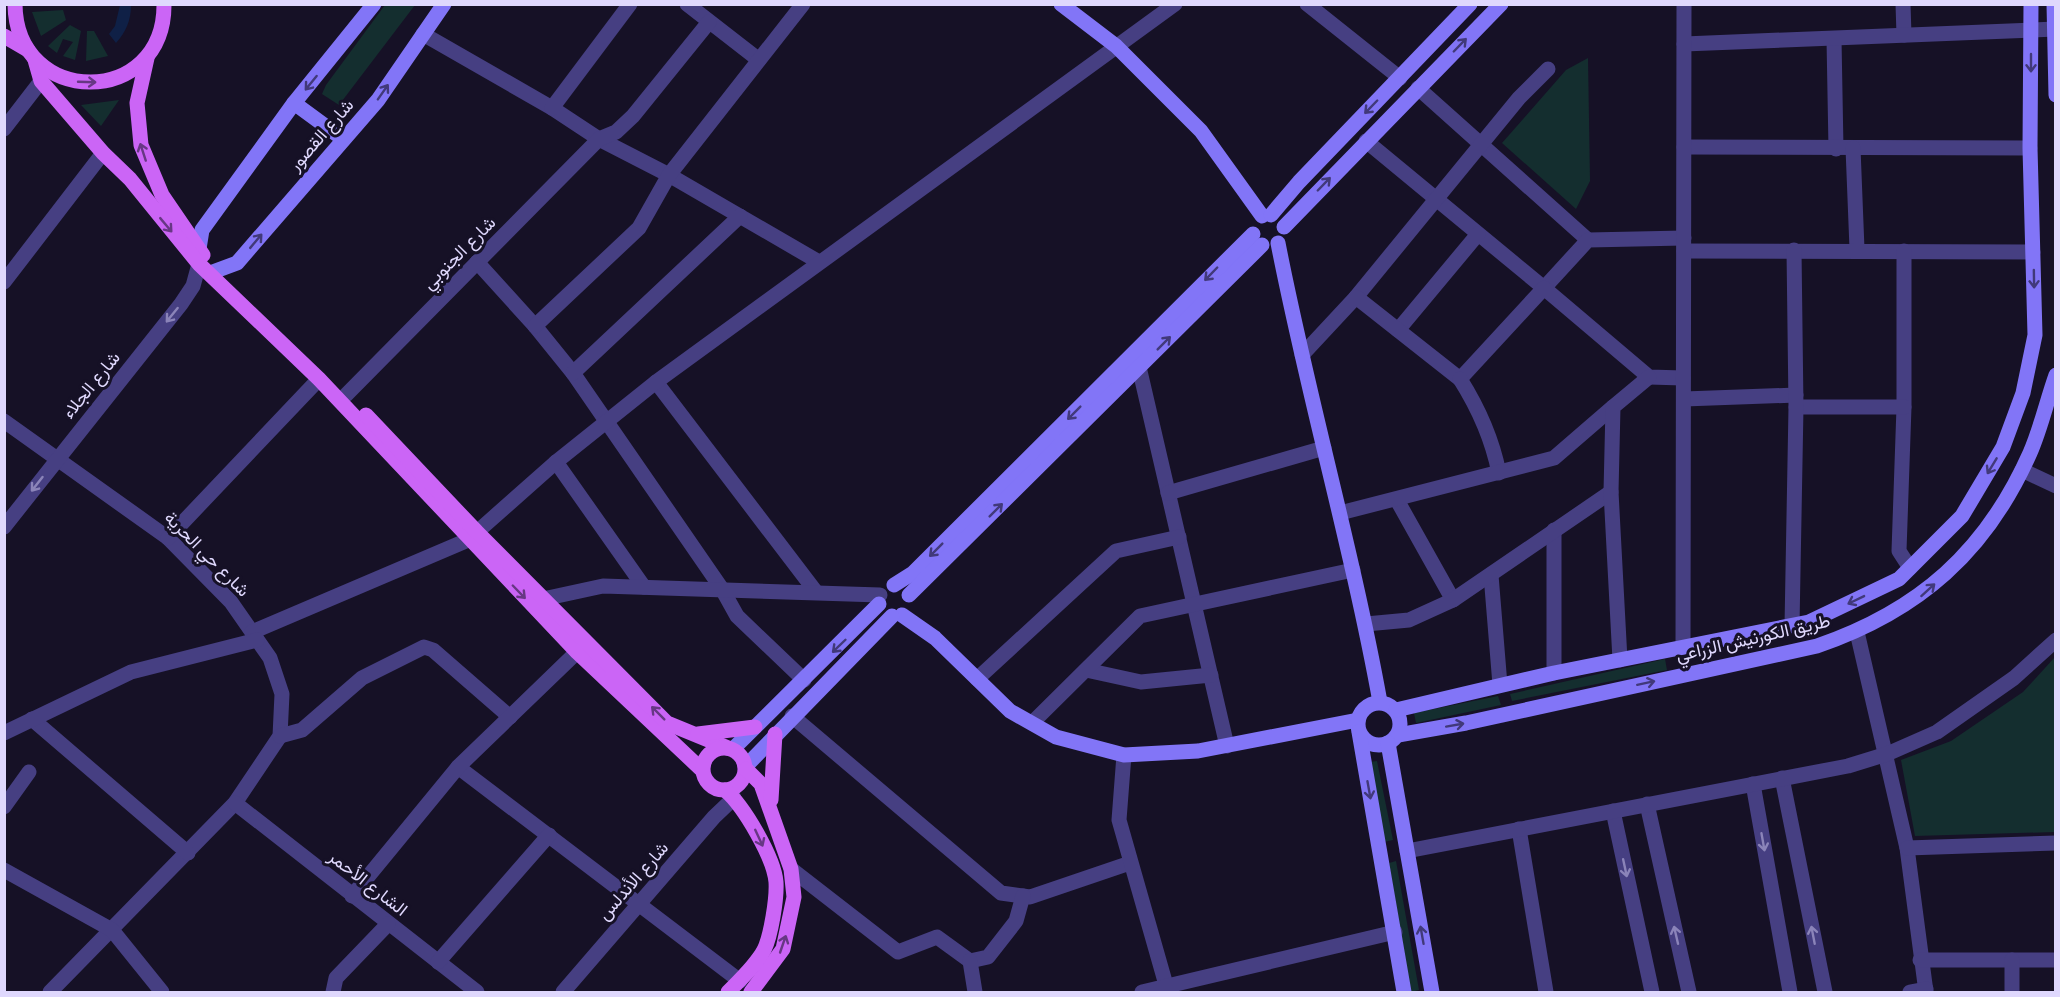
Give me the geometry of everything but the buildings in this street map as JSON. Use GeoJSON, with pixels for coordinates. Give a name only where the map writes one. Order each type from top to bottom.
{"type":"FeatureCollection","features":[{"type":"Feature","properties":{"kind":"main road"},"geometry":{"type":"LineString","coordinates":[[15,4],[18,29],[41,81],[103,153],[206,264],[472,536],[543,599],[667,723],[730,748],[742,756],[746,768],[761,784],[791,869],[794,897],[783,949],[751,993]]}},
{"type":"Feature","properties":{"kind":"main road"},"geometry":{"type":"LineString","coordinates":[[4,36],[65,79],[88,84],[111,81],[132,71],[147,58],[158,41],[164,12],[172,4]]}},
{"type":"Feature","properties":{"kind":"main road"},"geometry":{"type":"LineString","coordinates":[[147,58],[137,103],[141,145],[162,195],[206,264],[298,344],[577,652],[702,770],[711,786],[730,794],[759,834],[776,881],[772,918],[764,950],[728,993]]}},
{"type":"Feature","properties":{"kind":"main road"},"geometry":{"type":"LineString","coordinates":[[692,734],[726,733],[755,728]]}},
{"type":"Feature","properties":{"kind":"main road"},"geometry":{"type":"LineString","coordinates":[[771,812],[771,769],[775,734]]}},
{"type":"Feature","properties":{"kind":"main road"},"geometry":{"type":"LineString","coordinates":[[702,770],[706,758],[712,751],[730,748]]}},
{"type":"Feature","properties":{"kind":"main road"},"geometry":{"type":"LineString","coordinates":[[730,794],[742,782],[746,768]]}},
{"type":"Feature","properties":{"kind":"street","name":"شارع القصور"},"geometry":{"type":"LineString","coordinates":[[374,4],[294,103],[202,230],[206,264],[237,263],[378,100],[444,4]]}},
{"type":"Feature","properties":{"kind":"street"},"geometry":{"type":"LineString","coordinates":[[552,108],[630,4]]}},
{"type":"Feature","properties":{"kind":"street"},"geometry":{"type":"LineString","coordinates":[[687,4],[759,60]]}},
{"type":"Feature","properties":{"kind":"street"},"geometry":{"type":"LineString","coordinates":[[535,326],[639,228],[669,175],[803,4]]}},
{"type":"Feature","properties":{"kind":"street"},"geometry":{"type":"LineString","coordinates":[[1061,4],[1116,46],[1201,131],[1267,215],[1281,220],[1285,232],[1278,243],[1302,355],[1366,624],[1380,702]]}},
{"type":"Feature","properties":{"kind":"street"},"geometry":{"type":"LineString","coordinates":[[4,734],[131,672],[254,636],[472,536],[556,462],[656,382],[1175,4]]}},
{"type":"Feature","properties":{"kind":"street"},"geometry":{"type":"LineString","coordinates":[[1307,4],[1400,78]]}},
{"type":"Feature","properties":{"kind":"street"},"geometry":{"type":"LineString","coordinates":[[1284,227],[1501,4]]}},
{"type":"Feature","properties":{"kind":"street"},"geometry":{"type":"LineString","coordinates":[[1683,4],[1683,647]]}},
{"type":"Feature","properties":{"kind":"street"},"geometry":{"type":"LineString","coordinates":[[1903,4],[1904,36]]}},
{"type":"Feature","properties":{"kind":"street"},"geometry":{"type":"LineString","coordinates":[[1404,993],[1359,726],[1368,705],[1380,702],[1396,710],[1554,674],[1809,622],[1899,579],[1962,516],[2003,447],[2023,393],[2035,336],[2030,148],[2031,4]]}},
{"type":"Feature","properties":{"kind":"street"},"geometry":{"type":"LineString","coordinates":[[2054,4],[2055,95]]}},
{"type":"Feature","properties":{"kind":"street"},"geometry":{"type":"LineString","coordinates":[[1258,239],[1255,223],[1267,215],[1400,78],[1467,5]]}},
{"type":"Feature","properties":{"kind":"street","name":"شارع الجنوبي"},"geometry":{"type":"LineString","coordinates":[[346,395],[599,139],[616,132],[633,116],[709,22]]}},
{"type":"Feature","properties":{"kind":"street"},"geometry":{"type":"LineString","coordinates":[[1683,44],[2055,29]]}},
{"type":"Feature","properties":{"kind":"street"},"geometry":{"type":"LineString","coordinates":[[423,34],[552,108],[599,139],[669,175],[819,262]]}},
{"type":"Feature","properties":{"kind":"street"},"geometry":{"type":"LineString","coordinates":[[1834,39],[1836,149]]}},
{"type":"Feature","properties":{"kind":"street"},"geometry":{"type":"LineString","coordinates":[[1302,355],[1356,297],[1482,142],[1548,69]]}},
{"type":"Feature","properties":{"kind":"street"},"geometry":{"type":"LineString","coordinates":[[4,129],[41,81]]}},
{"type":"Feature","properties":{"kind":"street"},"geometry":{"type":"LineString","coordinates":[[1418,88],[1482,142],[1588,240],[1794,250],[2033,252]]}},
{"type":"Feature","properties":{"kind":"street"},"geometry":{"type":"LineString","coordinates":[[294,103],[343,139]]}},
{"type":"Feature","properties":{"kind":"street"},"geometry":{"type":"LineString","coordinates":[[1366,141],[1649,377],[1683,378]]}},
{"type":"Feature","properties":{"kind":"street"},"geometry":{"type":"LineString","coordinates":[[1684,147],[2030,148]]}},
{"type":"Feature","properties":{"kind":"street"},"geometry":{"type":"LineString","coordinates":[[1853,148],[1857,249]]}},
{"type":"Feature","properties":{"kind":"street"},"geometry":{"type":"LineString","coordinates":[[4,282],[103,153]]}},
{"type":"Feature","properties":{"kind":"street"},"geometry":{"type":"LineString","coordinates":[[573,373],[740,216]]}},
{"type":"Feature","properties":{"kind":"street"},"geometry":{"type":"LineString","coordinates":[[1398,330],[1478,234]]}},
{"type":"Feature","properties":{"kind":"street"},"geometry":{"type":"LineString","coordinates":[[1258,239],[1278,243]]}},
{"type":"Feature","properties":{"kind":"street"},"geometry":{"type":"LineString","coordinates":[[746,768],[792,716],[903,608],[1139,368],[1258,239]]}},
{"type":"Feature","properties":{"kind":"street"},"geometry":{"type":"LineString","coordinates":[[730,748],[755,728],[804,680],[880,600],[883,590],[913,573],[1258,239]]}},
{"type":"Feature","properties":{"kind":"street"},"geometry":{"type":"LineString","coordinates":[[1460,379],[1588,240]]}},
{"type":"Feature","properties":{"kind":"street"},"geometry":{"type":"LineString","coordinates":[[1792,626],[1796,401],[1794,250]]}},
{"type":"Feature","properties":{"kind":"street"},"geometry":{"type":"LineString","coordinates":[[1904,251],[1904,407],[1899,551],[1910,568]]}},
{"type":"Feature","properties":{"kind":"street"},"geometry":{"type":"LineString","coordinates":[[477,262],[535,326],[573,373],[722,589],[737,616],[804,680]]}},
{"type":"Feature","properties":{"kind":"street","name":"شارع الجلاء"},"geometry":{"type":"LineString","coordinates":[[4,527],[181,304],[206,264]]}},
{"type":"Feature","properties":{"kind":"street"},"geometry":{"type":"LineString","coordinates":[[1356,297],[1460,379],[1476,403],[1493,442],[1500,472]]}},
{"type":"Feature","properties":{"kind":"street"},"geometry":{"type":"LineString","coordinates":[[1139,368],[1227,746]]}},
{"type":"Feature","properties":{"kind":"street","name":"طريق الكورنيش الزراعي"},"geometry":{"type":"LineString","coordinates":[[1393,739],[1817,646],[1857,632],[1920,597],[1967,555],[2011,492],[2022,470],[2031,451],[2055,375]]}},
{"type":"Feature","properties":{"kind":"street"},"geometry":{"type":"LineString","coordinates":[[1340,513],[1554,458],[1649,377]]}},
{"type":"Feature","properties":{"kind":"street"},"geometry":{"type":"LineString","coordinates":[[168,538],[319,379]]}},
{"type":"Feature","properties":{"kind":"street"},"geometry":{"type":"LineString","coordinates":[[656,382],[816,592]]}},
{"type":"Feature","properties":{"kind":"street"},"geometry":{"type":"LineString","coordinates":[[1684,399],[1796,401],[1904,407]]}},
{"type":"Feature","properties":{"kind":"street"},"geometry":{"type":"LineString","coordinates":[[1613,407],[1611,492],[1620,660]]}},
{"type":"Feature","properties":{"kind":"street","name":"شارع حي الحرية"},"geometry":{"type":"LineString","coordinates":[[4,421],[58,457],[168,538],[231,602],[270,658],[282,694],[280,736]]}},
{"type":"Feature","properties":{"kind":"street"},"geometry":{"type":"LineString","coordinates":[[1168,493],[1324,448]]}},
{"type":"Feature","properties":{"kind":"street"},"geometry":{"type":"LineString","coordinates":[[556,462],[645,587]]}},
{"type":"Feature","properties":{"kind":"street"},"geometry":{"type":"LineString","coordinates":[[2022,470],[2055,486]]}},
{"type":"Feature","properties":{"kind":"street"},"geometry":{"type":"LineString","coordinates":[[1366,624],[1409,620],[1453,600],[1611,492]]}},
{"type":"Feature","properties":{"kind":"street"},"geometry":{"type":"LineString","coordinates":[[1397,500],[1453,600]]}},
{"type":"Feature","properties":{"kind":"street"},"geometry":{"type":"LineString","coordinates":[[1554,531],[1554,674]]}},
{"type":"Feature","properties":{"kind":"street"},"geometry":{"type":"LineString","coordinates":[[977,679],[1116,550],[1179,537]]}},
{"type":"Feature","properties":{"kind":"street"},"geometry":{"type":"LineString","coordinates":[[1032,723],[1140,616],[1353,570]]}},
{"type":"Feature","properties":{"kind":"street"},"geometry":{"type":"LineString","coordinates":[[1491,575],[1500,686]]}},
{"type":"Feature","properties":{"kind":"street"},"geometry":{"type":"LineString","coordinates":[[894,585],[903,588],[903,608],[1011,711],[1056,737],[1124,755],[1198,751],[1359,726]]}},
{"type":"Feature","properties":{"kind":"street"},"geometry":{"type":"LineString","coordinates":[[543,599],[603,586],[816,592],[880,600]]}},
{"type":"Feature","properties":{"kind":"street"},"geometry":{"type":"LineString","coordinates":[[880,600],[885,613],[903,608]]}},
{"type":"Feature","properties":{"kind":"street"},"geometry":{"type":"LineString","coordinates":[[1857,632],[1907,848],[1920,960],[1920,991]]}},
{"type":"Feature","properties":{"kind":"street"},"geometry":{"type":"LineString","coordinates":[[1407,850],[1848,766],[1887,754],[1937,732],[2014,678],[2055,640]]}},
{"type":"Feature","properties":{"kind":"street"},"geometry":{"type":"LineString","coordinates":[[50,993],[235,803],[280,736],[302,730],[362,678],[424,647],[433,650],[510,717]]}},
{"type":"Feature","properties":{"kind":"street"},"geometry":{"type":"LineString","coordinates":[[352,896],[458,767],[577,652]]}},
{"type":"Feature","properties":{"kind":"street"},"geometry":{"type":"LineString","coordinates":[[1086,670],[1141,682],[1211,675]]}},
{"type":"Feature","properties":{"kind":"street"},"geometry":{"type":"LineString","coordinates":[[1396,710],[1401,722],[1393,739],[1407,850],[1431,993]]}},
{"type":"Feature","properties":{"kind":"street"},"geometry":{"type":"LineString","coordinates":[[792,716],[1001,892],[1030,897],[1130,863]]}},
{"type":"Feature","properties":{"kind":"street"},"geometry":{"type":"LineString","coordinates":[[32,719],[188,853]]}},
{"type":"Feature","properties":{"kind":"street"},"geometry":{"type":"LineString","coordinates":[[1359,726],[1375,744],[1393,739]]}},
{"type":"Feature","properties":{"kind":"street"},"geometry":{"type":"LineString","coordinates":[[1124,755],[1119,820],[1167,990]]}},
{"type":"Feature","properties":{"kind":"street"},"geometry":{"type":"LineString","coordinates":[[458,767],[740,981]]}},
{"type":"Feature","properties":{"kind":"street"},"geometry":{"type":"LineString","coordinates":[[4,807],[29,772]]}},
{"type":"Feature","properties":{"kind":"street"},"geometry":{"type":"LineString","coordinates":[[1782,778],[1825,993]]}},
{"type":"Feature","properties":{"kind":"street"},"geometry":{"type":"LineString","coordinates":[[1753,784],[1790,993]]}},
{"type":"Feature","properties":{"kind":"street","name":"شارع الأندلس"},"geometry":{"type":"LineString","coordinates":[[563,993],[730,794]]}},
{"type":"Feature","properties":{"kind":"street","name":"الشارع الأحمر"},"geometry":{"type":"LineString","coordinates":[[235,803],[477,993]]}},
{"type":"Feature","properties":{"kind":"street"},"geometry":{"type":"LineString","coordinates":[[1647,804],[1689,993]]}},
{"type":"Feature","properties":{"kind":"street"},"geometry":{"type":"LineString","coordinates":[[1613,811],[1652,993]]}},
{"type":"Feature","properties":{"kind":"street"},"geometry":{"type":"LineString","coordinates":[[1519,829],[1546,993]]}},
{"type":"Feature","properties":{"kind":"street"},"geometry":{"type":"LineString","coordinates":[[438,962],[549,835]]}},
{"type":"Feature","properties":{"kind":"street"},"geometry":{"type":"LineString","coordinates":[[1907,848],[2055,843]]}},
{"type":"Feature","properties":{"kind":"street"},"geometry":{"type":"LineString","coordinates":[[791,869],[898,952],[937,937],[970,961],[975,993]]}},
{"type":"Feature","properties":{"kind":"street"},"geometry":{"type":"LineString","coordinates":[[4,870],[112,930],[155,990]]}},
{"type":"Feature","properties":{"kind":"street"},"geometry":{"type":"LineString","coordinates":[[970,961],[988,957],[1016,921],[1023,896]]}},
{"type":"Feature","properties":{"kind":"street"},"geometry":{"type":"LineString","coordinates":[[333,993],[336,978],[388,924]]}},
{"type":"Feature","properties":{"kind":"street"},"geometry":{"type":"LineString","coordinates":[[1142,993],[1167,990],[1395,932]]}},
{"type":"Feature","properties":{"kind":"street"},"geometry":{"type":"LineString","coordinates":[[1920,960],[2055,960]]}},
{"type":"Feature","properties":{"kind":"street"},"geometry":{"type":"LineString","coordinates":[[2012,960],[2012,993]]}},
{"type":"Feature","properties":{"kind":"green space"},"geometry":{"type":"Polygon","coordinates":[[[385,5],[415,5],[339,105],[322,94],[326,85],[385,5]]]}},
{"type":"Feature","properties":{"kind":"green space"},"geometry":{"type":"Polygon","coordinates":[[[63,10],[66,20],[41,36],[32,12],[63,10]]]}},
{"type":"Feature","properties":{"kind":"green space"},"geometry":{"type":"Polygon","coordinates":[[[70,25],[81,31],[75,60],[63,56],[73,42],[63,39],[57,53],[48,46],[70,25]]]}},
{"type":"Feature","properties":{"kind":"green space"},"geometry":{"type":"Polygon","coordinates":[[[87,31],[94,31],[108,56],[86,61],[87,31]]]}},
{"type":"Feature","properties":{"kind":"green space"},"geometry":{"type":"Polygon","coordinates":[[[1588,58],[1590,181],[1576,209],[1502,143],[1566,70],[1588,58]]]}},
{"type":"Feature","properties":{"kind":"green space"},"geometry":{"type":"Polygon","coordinates":[[[119,100],[101,126],[81,105],[119,100]]]}},
{"type":"Feature","properties":{"kind":"green space"},"geometry":{"type":"Polygon","coordinates":[[[2055,657],[2055,832],[1915,836],[1901,760],[1951,741],[2023,692],[2055,657]]]}},
{"type":"Feature","properties":{"kind":"green space"},"geometry":{"type":"Polygon","coordinates":[[[1665,659],[1667,670],[1512,701],[1510,694],[1665,659]]]}},
{"type":"Feature","properties":{"kind":"green space"},"geometry":{"type":"Polygon","coordinates":[[[1498,696],[1501,705],[1416,723],[1414,713],[1498,696]]]}},
{"type":"Feature","properties":{"kind":"green space"},"geometry":{"type":"Polygon","coordinates":[[[1377,761],[1393,840],[1384,842],[1370,762],[1377,761]]]}},
{"type":"Feature","properties":{"kind":"green space"},"geometry":{"type":"Polygon","coordinates":[[[1396,861],[1419,990],[1411,992],[1389,863],[1396,861]]]}},
{"type":"Feature","properties":{"kind":"water"},"geometry":{"type":"Polygon","coordinates":[[[120,5],[131,5],[131,10],[123,35],[116,43],[109,34],[115,26],[120,5]]]}}]}
